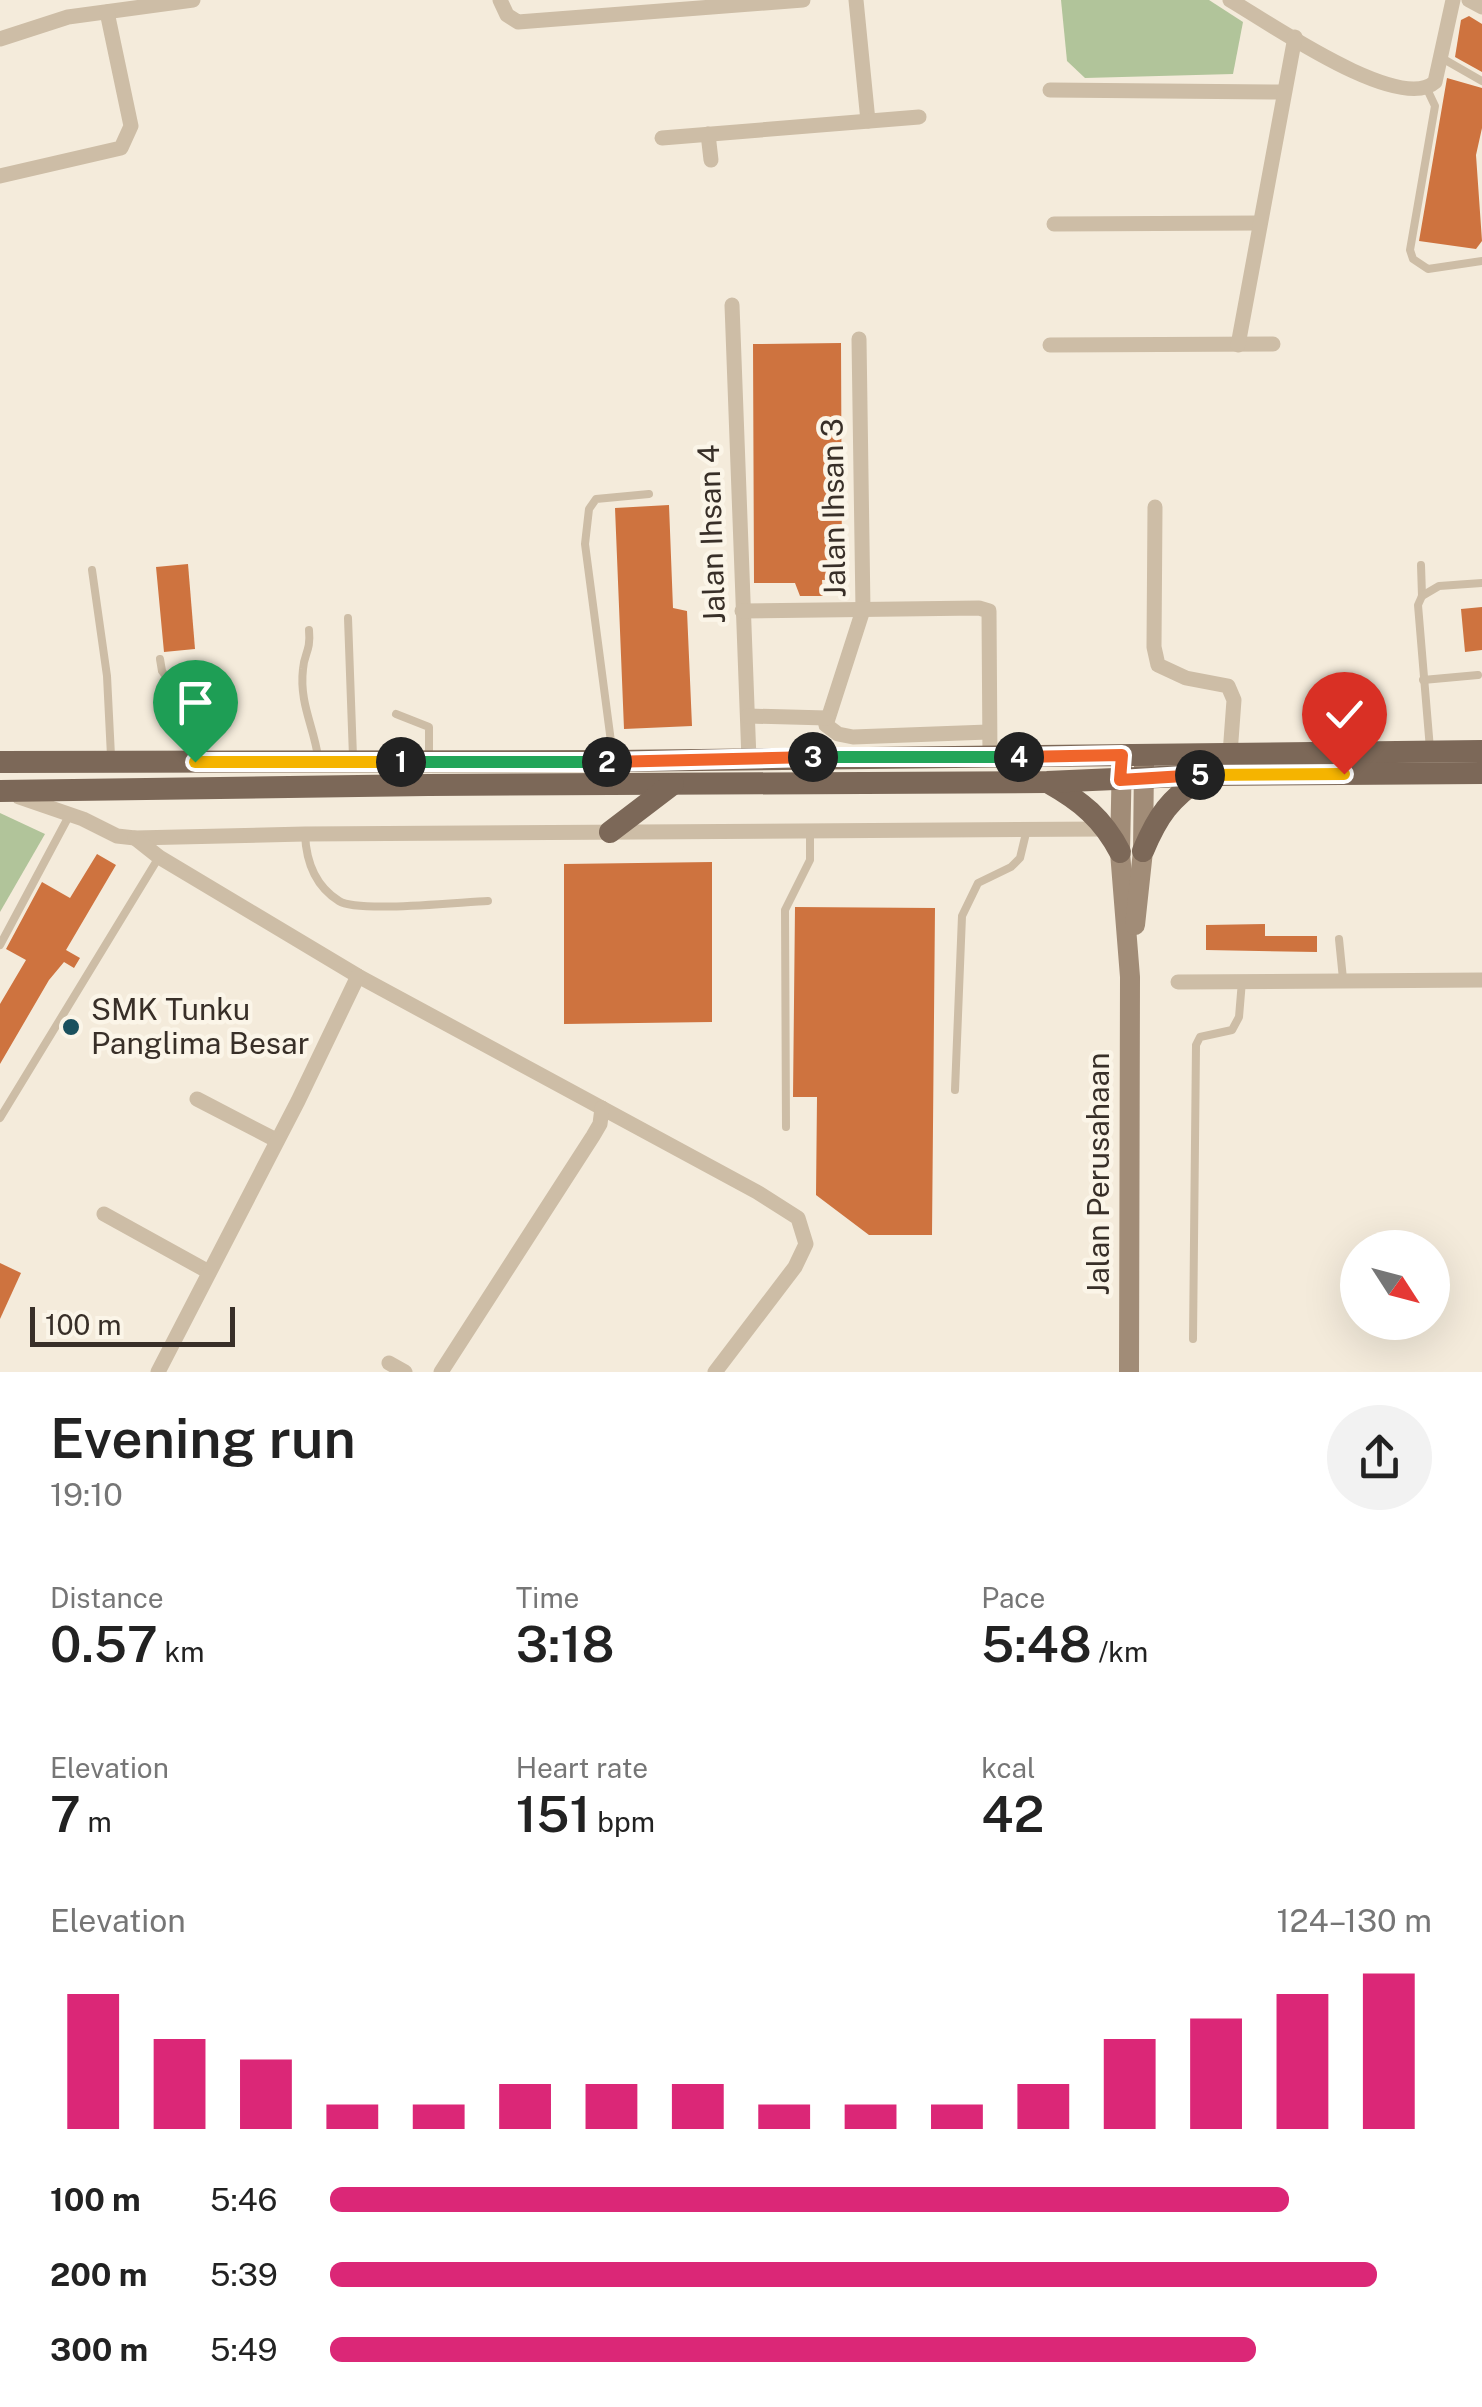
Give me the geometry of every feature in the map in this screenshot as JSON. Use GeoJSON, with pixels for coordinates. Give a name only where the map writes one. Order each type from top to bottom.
{"type":"FeatureCollection","features":[{"type":"Feature","properties":{"kind":"main road"},"geometry":{"type":"LineString","coordinates":[[0,791],[1048,782],[1230,754],[1482,751]]}},
{"type":"Feature","properties":{"kind":"main road"},"geometry":{"type":"LineString","coordinates":[[0,762],[614,762],[846,756],[990,758],[1205,775],[1482,773]]}},
{"type":"Feature","properties":{"kind":"main road","name":"Jalan Perusahaan"},"geometry":{"type":"LineString","coordinates":[[1128,1372],[1133,767]]}},
{"type":"Feature","properties":{"kind":"main road"},"geometry":{"type":"LineString","coordinates":[[1048,782],[1078,800],[1132,852],[1178,794],[1205,775]]}},
{"type":"Feature","properties":{"kind":"main road"},"geometry":{"type":"LineString","coordinates":[[610,832],[673,784]]}},
{"type":"Feature","properties":{"kind":"street"},"geometry":{"type":"LineString","coordinates":[[0,39],[31,27],[194,0]]}},
{"type":"Feature","properties":{"kind":"street"},"geometry":{"type":"LineString","coordinates":[[500,0],[507,15],[518,22],[672,5],[803,0]]}},
{"type":"Feature","properties":{"kind":"street"},"geometry":{"type":"LineString","coordinates":[[856,0],[868,122]]}},
{"type":"Feature","properties":{"kind":"street"},"geometry":{"type":"LineString","coordinates":[[1230,0],[1377,84],[1416,91],[1435,82],[1452,0]]}},
{"type":"Feature","properties":{"kind":"street"},"geometry":{"type":"LineString","coordinates":[[1468,0],[1482,8]]}},
{"type":"Feature","properties":{"kind":"street"},"geometry":{"type":"LineString","coordinates":[[0,176],[121,148],[127,139],[131,126],[106,12]]}},
{"type":"Feature","properties":{"kind":"street"},"geometry":{"type":"LineString","coordinates":[[1238,344],[1295,37]]}},
{"type":"Feature","properties":{"kind":"street"},"geometry":{"type":"LineString","coordinates":[[1050,90],[1284,92]]}},
{"type":"Feature","properties":{"kind":"street"},"geometry":{"type":"LineString","coordinates":[[662,138],[918,117]]}},
{"type":"Feature","properties":{"kind":"street"},"geometry":{"type":"LineString","coordinates":[[708,134],[711,160]]}},
{"type":"Feature","properties":{"kind":"street"},"geometry":{"type":"LineString","coordinates":[[1054,224],[1260,223]]}},
{"type":"Feature","properties":{"kind":"street","name":"Jalan Ihsan 4"},"geometry":{"type":"LineString","coordinates":[[732,305],[749,760]]}},
{"type":"Feature","properties":{"kind":"street","name":"Jalan Ihsan 3"},"geometry":{"type":"LineString","coordinates":[[828,724],[864,610],[859,339]]}},
{"type":"Feature","properties":{"kind":"street"},"geometry":{"type":"LineString","coordinates":[[1050,345],[1274,344]]}},
{"type":"Feature","properties":{"kind":"street"},"geometry":{"type":"LineString","coordinates":[[1155,507],[1154,648],[1158,664],[1186,678],[1228,686],[1234,700],[1230,754]]}},
{"type":"Feature","properties":{"kind":"street"},"geometry":{"type":"LineString","coordinates":[[742,611],[989,611],[990,758]]}},
{"type":"Feature","properties":{"kind":"street"},"geometry":{"type":"LineString","coordinates":[[748,716],[828,724],[853,737],[988,732]]}},
{"type":"Feature","properties":{"kind":"street"},"geometry":{"type":"LineString","coordinates":[[52,762],[76,817]]}},
{"type":"Feature","properties":{"kind":"street"},"geometry":{"type":"LineString","coordinates":[[0,791],[76,817],[116,836],[135,838],[1107,828]]}},
{"type":"Feature","properties":{"kind":"street"},"geometry":{"type":"LineString","coordinates":[[135,838],[158,857],[358,976],[757,1192],[798,1218],[806,1244],[795,1267],[716,1372]]}},
{"type":"Feature","properties":{"kind":"street"},"geometry":{"type":"LineString","coordinates":[[158,1372],[306,1086],[358,976]]}},
{"type":"Feature","properties":{"kind":"street"},"geometry":{"type":"LineString","coordinates":[[1178,982],[1482,980]]}},
{"type":"Feature","properties":{"kind":"street"},"geometry":{"type":"LineString","coordinates":[[197,1098],[276,1140]]}},
{"type":"Feature","properties":{"kind":"street"},"geometry":{"type":"LineString","coordinates":[[441,1372],[600,1124],[602,1108]]}},
{"type":"Feature","properties":{"kind":"street"},"geometry":{"type":"LineString","coordinates":[[104,1214],[209,1272]]}},
{"type":"Feature","properties":{"kind":"street"},"geometry":{"type":"LineString","coordinates":[[389,1362],[405,1372]]}},
{"type":"Feature","properties":{"kind":"lane"},"geometry":{"type":"LineString","coordinates":[[1440,57],[1482,81]]}},
{"type":"Feature","properties":{"kind":"lane"},"geometry":{"type":"LineString","coordinates":[[1427,89],[1435,106],[1410,250],[1414,259],[1428,269],[1482,261]]}},
{"type":"Feature","properties":{"kind":"lane"},"geometry":{"type":"LineString","coordinates":[[614,762],[585,544],[590,508],[596,499],[649,494]]}},
{"type":"Feature","properties":{"kind":"lane"},"geometry":{"type":"LineString","coordinates":[[1421,565],[1422,596],[1418,605],[1430,751]]}},
{"type":"Feature","properties":{"kind":"lane"},"geometry":{"type":"LineString","coordinates":[[92,570],[107,676],[112,761]]}},
{"type":"Feature","properties":{"kind":"lane"},"geometry":{"type":"LineString","coordinates":[[1422,596],[1439,586],[1482,583]]}},
{"type":"Feature","properties":{"kind":"lane"},"geometry":{"type":"LineString","coordinates":[[348,618],[353,762]]}},
{"type":"Feature","properties":{"kind":"lane"},"geometry":{"type":"LineString","coordinates":[[309,630],[311,648],[302,666],[305,714],[315,736],[318,762]]}},
{"type":"Feature","properties":{"kind":"lane"},"geometry":{"type":"LineString","coordinates":[[160,658],[162,671],[186,704],[195,762]]}},
{"type":"Feature","properties":{"kind":"lane"},"geometry":{"type":"LineString","coordinates":[[1424,680],[1478,675]]}},
{"type":"Feature","properties":{"kind":"lane"},"geometry":{"type":"LineString","coordinates":[[396,714],[429,727],[429,762]]}},
{"type":"Feature","properties":{"kind":"lane"},"geometry":{"type":"LineString","coordinates":[[0,945],[76,817]]}},
{"type":"Feature","properties":{"kind":"lane"},"geometry":{"type":"LineString","coordinates":[[955,1090],[962,916],[978,883],[1012,867],[1020,858],[1027,829]]}},
{"type":"Feature","properties":{"kind":"lane"},"geometry":{"type":"LineString","coordinates":[[786,1127],[785,910],[810,860],[810,830]]}},
{"type":"Feature","properties":{"kind":"lane"},"geometry":{"type":"LineString","coordinates":[[304,834],[311,868],[324,889],[342,903],[364,906],[488,901]]}},
{"type":"Feature","properties":{"kind":"lane"},"geometry":{"type":"LineString","coordinates":[[0,1118],[158,857]]}},
{"type":"Feature","properties":{"kind":"lane"},"geometry":{"type":"LineString","coordinates":[[1339,939],[1343,981]]}},
{"type":"Feature","properties":{"kind":"lane"},"geometry":{"type":"LineString","coordinates":[[1193,1339],[1196,1045],[1200,1038],[1232,1030],[1240,1017],[1242,982]]}},
{"type":"Feature","properties":{"kind":"green space"},"geometry":{"type":"Polygon","coordinates":[[[1061,0],[1209,0],[1243,22],[1233,74],[1085,78],[1067,61],[1061,0]]]}},
{"type":"Feature","properties":{"kind":"green space"},"geometry":{"type":"Polygon","coordinates":[[[0,813],[45,834],[0,912],[0,813]]]}},
{"type":"Feature","properties":{"kind":"building"},"geometry":{"type":"Polygon","coordinates":[[[1469,16],[1482,24],[1482,72],[1455,57],[1461,20],[1469,16]]]}},
{"type":"Feature","properties":{"kind":"building"},"geometry":{"type":"Polygon","coordinates":[[[1447,78],[1482,88],[1482,128],[1476,155],[1482,241],[1476,249],[1419,241],[1447,78]]]}},
{"type":"Feature","properties":{"kind":"building"},"geometry":{"type":"Polygon","coordinates":[[[841,343],[842,579],[822,580],[823,596],[800,596],[795,583],[754,583],[753,344],[841,343]]]}},
{"type":"Feature","properties":{"kind":"building"},"geometry":{"type":"Polygon","coordinates":[[[669,505],[673,608],[687,611],[692,726],[624,729],[615,508],[669,505]]]}},
{"type":"Feature","properties":{"kind":"building"},"geometry":{"type":"Polygon","coordinates":[[[188,564],[195,649],[164,652],[156,567],[188,564]]]}},
{"type":"Feature","properties":{"kind":"building"},"geometry":{"type":"Polygon","coordinates":[[[1482,607],[1482,650],[1465,652],[1461,609],[1482,607]]]}},
{"type":"Feature","properties":{"kind":"building"},"geometry":{"type":"Polygon","coordinates":[[[97,854],[116,865],[66,950],[80,958],[74,968],[64,962],[49,980],[0,1064],[0,1004],[26,960],[6,949],[42,882],[70,898],[97,854]]]}},
{"type":"Feature","properties":{"kind":"building"},"geometry":{"type":"Polygon","coordinates":[[[712,862],[712,1022],[564,1024],[564,864],[712,862]]]}},
{"type":"Feature","properties":{"kind":"building"},"geometry":{"type":"Polygon","coordinates":[[[795,907],[935,908],[932,1235],[869,1235],[816,1195],[817,1097],[793,1097],[795,907]]]}},
{"type":"Feature","properties":{"kind":"building"},"geometry":{"type":"Polygon","coordinates":[[[1265,924],[1265,936],[1317,936],[1317,952],[1206,950],[1206,925],[1265,924]]]}},
{"type":"Feature","properties":{"kind":"building"},"geometry":{"type":"Polygon","coordinates":[[[0,1263],[21,1273],[0,1319],[0,1263]]]}},
{"type":"Feature","properties":{"kind":"place","name":"SMK Tunku Panglima Besar"},"geometry":{"type":"Point","coordinates":[71,1027]}},
{"type":"Feature","properties":{"kind":"route"},"geometry":{"type":"LineString","coordinates":[[195,762],[614,762],[1122,755],[1120,780],[1344,774]]}}]}
